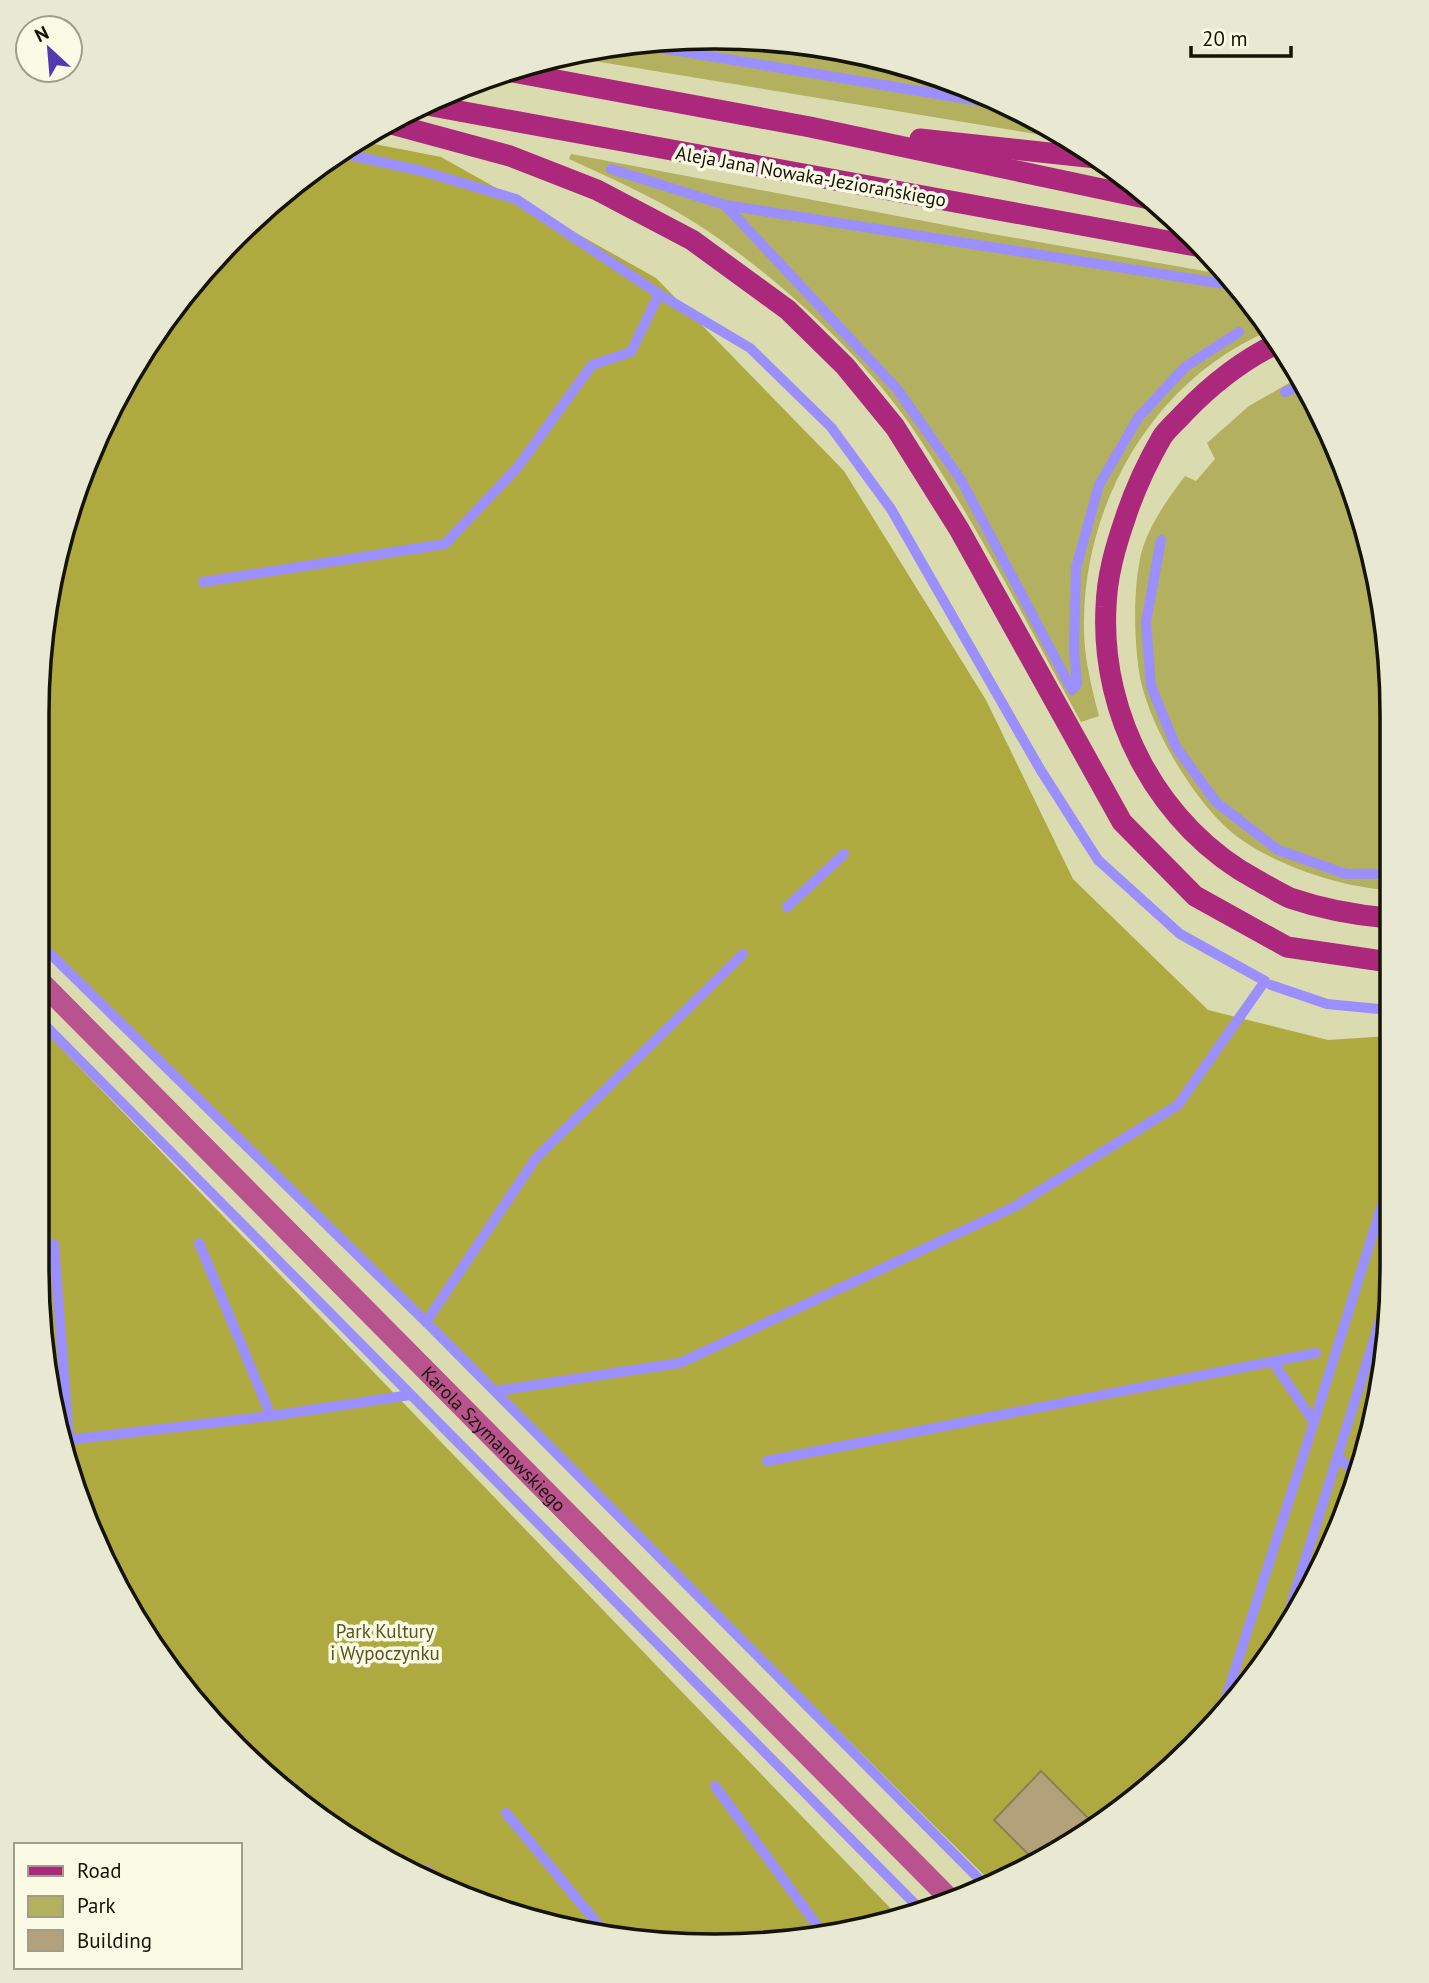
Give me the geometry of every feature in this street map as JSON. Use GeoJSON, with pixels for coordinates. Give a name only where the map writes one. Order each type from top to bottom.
{"type":"FeatureCollection","features":[{"type":"Feature","properties":{"kind":"main road"},"geometry":{"type":"LineString","coordinates":[[531,75],[810,127],[1130,195]]}},
{"type":"Feature","properties":{"kind":"main road","name":"Aleja Jana Nowaka-Jeziorańskiego"},"geometry":{"type":"LineString","coordinates":[[442,108],[1185,244]]}},
{"type":"Feature","properties":{"kind":"main road"},"geometry":{"type":"LineString","coordinates":[[403,127],[510,156],[597,190],[692,240],[788,310],[845,366],[895,427],[959,530],[1122,822],[1195,896],[1287,947],[1380,961]]}},
{"type":"Feature","properties":{"kind":"main road"},"geometry":{"type":"LineString","coordinates":[[810,127],[1076,156]]}},
{"type":"Feature","properties":{"kind":"main road"},"geometry":{"type":"LineString","coordinates":[[1269,347],[1254,354],[1209,387],[1172,425],[1133,494],[1112,557],[1105,607],[1107,653],[1115,699],[1138,758],[1158,792],[1184,824],[1209,848],[1237,869],[1288,897],[1348,915],[1380,917]]}},
{"type":"Feature","properties":{"kind":"street","name":"Karola Szymanowskiego"},"geometry":{"type":"LineString","coordinates":[[49,990],[944,1893]]}},
{"type":"Feature","properties":{"kind":"green space"},"geometry":{"type":"Polygon","coordinates":[[[714,49],[758,50],[844,62],[928,84],[969,100],[1041,135],[593,61],[671,50],[714,49]]]}},
{"type":"Feature","properties":{"kind":"green space"},"geometry":{"type":"Polygon","coordinates":[[[373,144],[441,157],[656,278],[844,471],[986,700],[1073,879],[1208,1010],[1328,1040],[1380,1037],[1380,1268],[1374,1355],[1367,1398],[1345,1482],[1311,1563],[1268,1638],[1215,1707],[1185,1739],[1153,1769],[1084,1822],[1047,1845],[985,1876],[49,947],[50,671],[62,585],[72,542],[100,460],[138,382],[161,345],[214,276],[276,214],[309,187],[373,144]]]}},
{"type":"Feature","properties":{"kind":"green space"},"geometry":{"type":"Polygon","coordinates":[[[571,154],[987,233],[1212,272],[1261,335],[1228,352],[1192,380],[1161,412],[1134,449],[1113,489],[1097,531],[1088,576],[1084,621],[1086,657],[1099,716],[1081,722],[999,571],[933,459],[890,398],[845,347],[794,298],[698,224],[569,159],[571,154]]]}},
{"type":"Feature","properties":{"kind":"green space"},"geometry":{"type":"Polygon","coordinates":[[[1291,382],[1329,460],[1357,542],[1367,585],[1379,671],[1380,889],[1350,885],[1310,873],[1272,858],[1239,838],[1207,806],[1176,762],[1144,692],[1135,628],[1137,582],[1144,543],[1165,504],[1185,476],[1196,481],[1215,459],[1207,443],[1249,406],[1291,382]]]}},
{"type":"Feature","properties":{"kind":"green space","name":"Park Kultury i Wypoczynku"},"geometry":{"type":"Polygon","coordinates":[[[49,1035],[892,1910],[801,1928],[714,1934],[628,1928],[542,1911],[460,1883],[382,1845],[309,1796],[244,1739],[187,1674],[138,1601],[100,1523],[72,1441],[62,1398],[50,1312],[49,1035]]]}},
{"type":"Feature","properties":{"kind":"building"},"geometry":{"type":"Polygon","coordinates":[[[1041,1771],[1089,1819],[1029,1855],[994,1820],[1041,1771]]]}},
{"type":"Feature","properties":{"kind":"waterway"},"geometry":{"type":"LineString","coordinates":[[672,50],[966,99]]}},
{"type":"Feature","properties":{"kind":"waterway"},"geometry":{"type":"LineString","coordinates":[[353,156],[422,171],[516,199],[659,294],[750,348],[831,427],[891,509],[1040,769],[1098,860],[1180,934],[1265,981],[1178,1105],[1014,1207],[680,1363],[496,1391]]}},
{"type":"Feature","properties":{"kind":"waterway"},"geometry":{"type":"LineString","coordinates":[[611,169],[725,205],[1221,283]]}},
{"type":"Feature","properties":{"kind":"waterway"},"geometry":{"type":"LineString","coordinates":[[725,205],[897,389],[961,480],[1072,690],[1077,684],[1074,650],[1076,568],[1099,485],[1138,418],[1185,367],[1239,332]]}},
{"type":"Feature","properties":{"kind":"waterway"},"geometry":{"type":"LineString","coordinates":[[203,582],[445,544],[517,468],[592,365],[631,352],[659,294]]}},
{"type":"Feature","properties":{"kind":"waterway"},"geometry":{"type":"LineString","coordinates":[[1285,392],[1294,388]]}},
{"type":"Feature","properties":{"kind":"waterway"},"geometry":{"type":"LineString","coordinates":[[1161,540],[1146,622],[1151,686],[1176,747],[1216,802],[1278,850],[1346,874],[1380,874]]}},
{"type":"Feature","properties":{"kind":"waterway"},"geometry":{"type":"LineString","coordinates":[[787,907],[844,854]]}},
{"type":"Feature","properties":{"kind":"waterway"},"geometry":{"type":"LineString","coordinates":[[49,953],[426,1322],[979,1879]]}},
{"type":"Feature","properties":{"kind":"waterway"},"geometry":{"type":"LineString","coordinates":[[426,1322],[536,1158],[743,954]]}},
{"type":"Feature","properties":{"kind":"waterway"},"geometry":{"type":"LineString","coordinates":[[1271,985],[1327,1004],[1380,1009]]}},
{"type":"Feature","properties":{"kind":"waterway"},"geometry":{"type":"LineString","coordinates":[[49,1029],[914,1903]]}},
{"type":"Feature","properties":{"kind":"waterway"},"geometry":{"type":"LineString","coordinates":[[1273,1362],[1314,1422],[1380,1211]]}},
{"type":"Feature","properties":{"kind":"waterway"},"geometry":{"type":"LineString","coordinates":[[199,1243],[271,1416]]}},
{"type":"Feature","properties":{"kind":"waterway"},"geometry":{"type":"LineString","coordinates":[[54,1244],[68,1422]]}},
{"type":"Feature","properties":{"kind":"waterway"},"geometry":{"type":"LineString","coordinates":[[1294,1595],[1377,1330]]}},
{"type":"Feature","properties":{"kind":"waterway"},"geometry":{"type":"LineString","coordinates":[[767,1461],[1316,1353]]}},
{"type":"Feature","properties":{"kind":"waterway"},"geometry":{"type":"LineString","coordinates":[[72,1440],[271,1416],[410,1395]]}},
{"type":"Feature","properties":{"kind":"waterway"},"geometry":{"type":"LineString","coordinates":[[1228,1691],[1314,1422]]}},
{"type":"Feature","properties":{"kind":"waterway"},"geometry":{"type":"LineString","coordinates":[[1337,1456],[1349,1467]]}},
{"type":"Feature","properties":{"kind":"waterway"},"geometry":{"type":"LineString","coordinates":[[715,1786],[817,1925]]}},
{"type":"Feature","properties":{"kind":"waterway"},"geometry":{"type":"LineString","coordinates":[[506,1813],[597,1923]]}}]}
